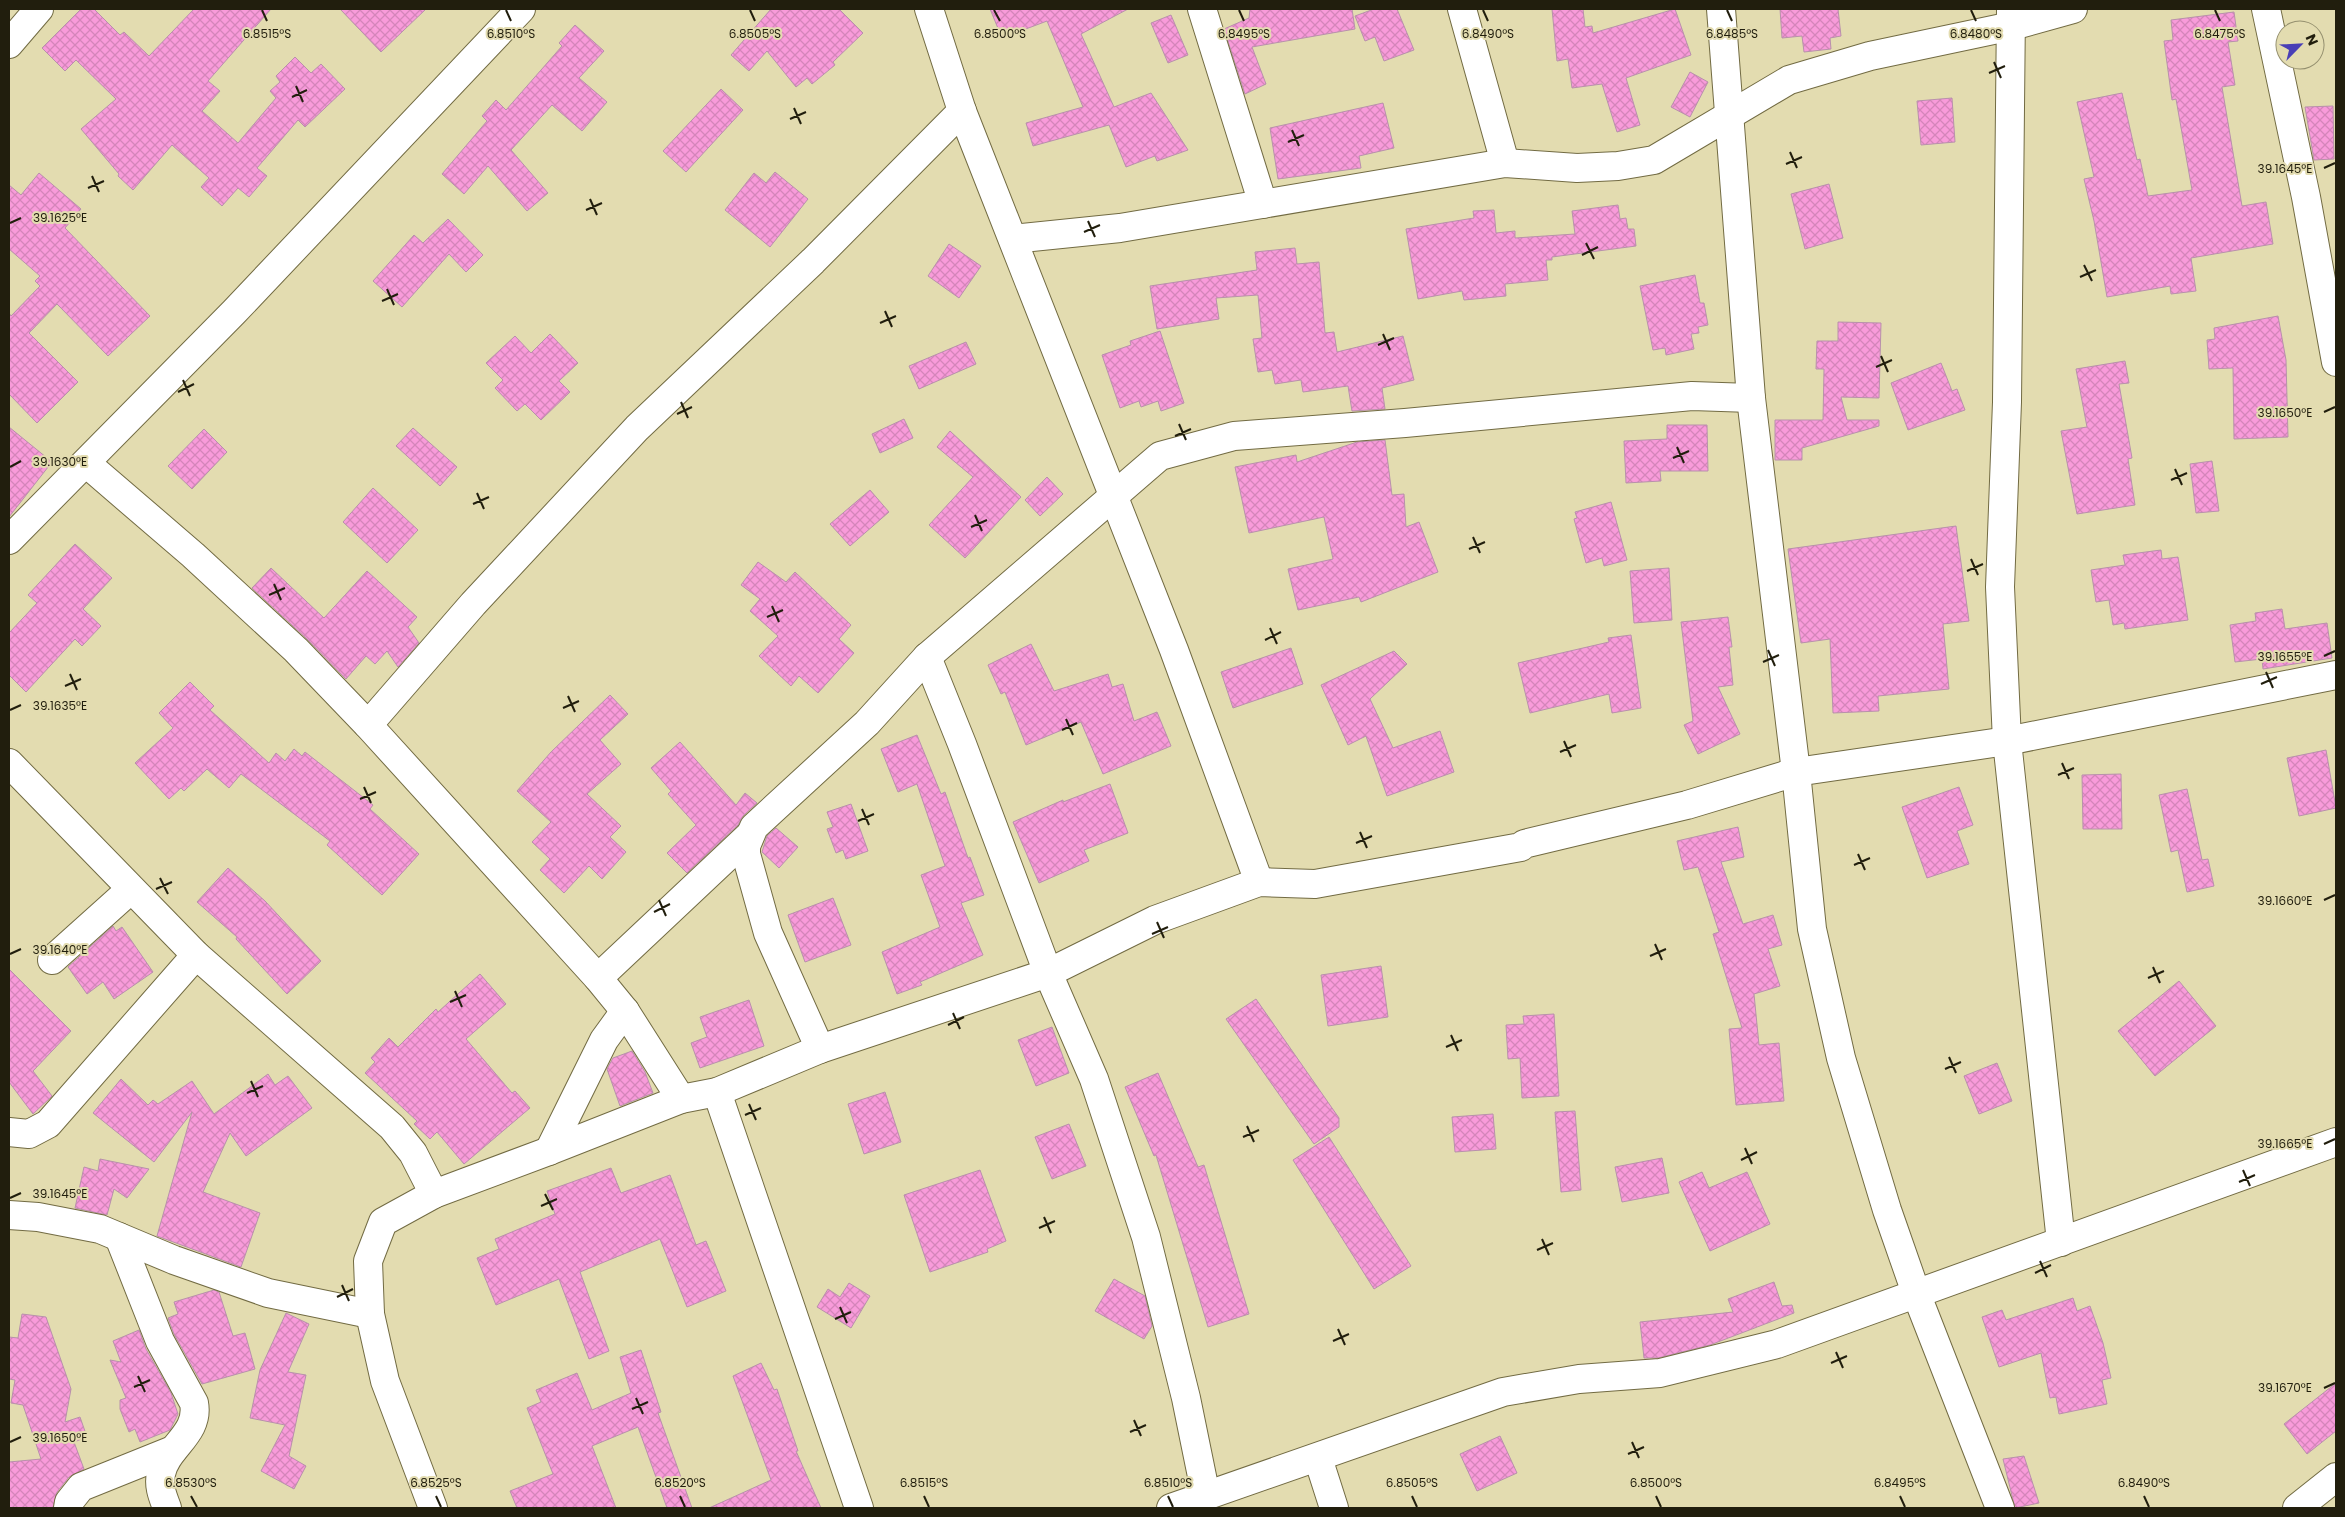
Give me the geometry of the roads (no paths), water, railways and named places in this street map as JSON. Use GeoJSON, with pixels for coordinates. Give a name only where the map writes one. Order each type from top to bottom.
{"type":"FeatureCollection","features":[{"type":"Feature","properties":{"kind":"street"},"geometry":{"type":"LineString","coordinates":[[9,44],[39,9]]}},
{"type":"Feature","properties":{"kind":"street"},"geometry":{"type":"LineString","coordinates":[[9,540],[234,312],[522,9]]}},
{"type":"Feature","properties":{"kind":"street"},"geometry":{"type":"LineString","coordinates":[[929,9],[962,111],[1174,650],[1259,882]]}},
{"type":"Feature","properties":{"kind":"street"},"geometry":{"type":"LineString","coordinates":[[1202,9],[1264,204]]}},
{"type":"Feature","properties":{"kind":"street"},"geometry":{"type":"LineString","coordinates":[[1462,9],[1505,163]]}},
{"type":"Feature","properties":{"kind":"street"},"geometry":{"type":"LineString","coordinates":[[1721,9],[1751,398],[1796,772],[1812,929],[1841,1058],[1887,1210],[1916,1293],[2000,1508]]}},
{"type":"Feature","properties":{"kind":"street"},"geometry":{"type":"LineString","coordinates":[[1013,239],[1120,228],[1505,163],[1577,168],[1618,166],[1654,160],[1789,80],[2011,17],[2073,9]]}},
{"type":"Feature","properties":{"kind":"street"},"geometry":{"type":"LineString","coordinates":[[2266,9],[2306,197],[2336,362]]}},
{"type":"Feature","properties":{"kind":"street"},"geometry":{"type":"LineString","coordinates":[[2011,17],[2007,402],[2000,587],[2007,741],[2060,1242]]}},
{"type":"Feature","properties":{"kind":"street"},"geometry":{"type":"LineString","coordinates":[[368,725],[473,604],[637,428],[813,261],[962,111]]}},
{"type":"Feature","properties":{"kind":"street"},"geometry":{"type":"LineString","coordinates":[[598,978],[750,835],[760,820],[867,723],[927,657],[1160,456],[1234,436],[1692,396],[1751,398]]}},
{"type":"Feature","properties":{"kind":"street"},"geometry":{"type":"LineString","coordinates":[[86,463],[193,555],[296,650],[368,725],[598,978],[625,1011],[681,1099]]}},
{"type":"Feature","properties":{"kind":"street"},"geometry":{"type":"LineString","coordinates":[[927,657],[966,753],[1048,973],[1094,1079],[1146,1237],[1186,1398],[1206,1496]]}},
{"type":"Feature","properties":{"kind":"street"},"geometry":{"type":"LineString","coordinates":[[433,1508],[385,1381],[370,1314],[368,1260],[384,1222],[434,1194],[549,1152],[681,1099],[716,1092],[820,1049],[1048,973],[1155,920],[1259,882],[1315,884],[1521,847],[1524,844],[1687,805],[1796,772],[2007,741],[2336,675]]}},
{"type":"Feature","properties":{"kind":"street"},"geometry":{"type":"LineString","coordinates":[[9,763],[130,890],[196,955],[392,1127],[413,1153],[434,1194]]}},
{"type":"Feature","properties":{"kind":"street"},"geometry":{"type":"LineString","coordinates":[[750,835],[746,854],[768,933],[820,1049]]}},
{"type":"Feature","properties":{"kind":"street"},"geometry":{"type":"LineString","coordinates":[[52,960],[130,890]]}},
{"type":"Feature","properties":{"kind":"street"},"geometry":{"type":"LineString","coordinates":[[9,1132],[29,1134],[48,1124],[196,955]]}},
{"type":"Feature","properties":{"kind":"street"},"geometry":{"type":"LineString","coordinates":[[549,1152],[604,1040],[625,1011]]}},
{"type":"Feature","properties":{"kind":"street"},"geometry":{"type":"LineString","coordinates":[[716,1092],[859,1508]]}},
{"type":"Feature","properties":{"kind":"street"},"geometry":{"type":"LineString","coordinates":[[1171,1508],[1503,1392],[1579,1379],[1669,1371],[1778,1344],[2336,1142]]}},
{"type":"Feature","properties":{"kind":"street"},"geometry":{"type":"LineString","coordinates":[[9,1215],[100,1229],[174,1260],[268,1293],[370,1314]]}},
{"type":"Feature","properties":{"kind":"street"},"geometry":{"type":"LineString","coordinates":[[119,1237],[160,1341],[194,1403],[196,1414],[193,1425],[173,1450],[161,1473],[160,1485],[167,1508]]}},
{"type":"Feature","properties":{"kind":"street"},"geometry":{"type":"LineString","coordinates":[[68,1508],[69,1502],[81,1487],[173,1450]]}},
{"type":"Feature","properties":{"kind":"street"},"geometry":{"type":"LineString","coordinates":[[1318,1458],[1334,1508]]}},
{"type":"Feature","properties":{"kind":"street"},"geometry":{"type":"LineString","coordinates":[[2310,1504],[2336,1477]]}}]}
